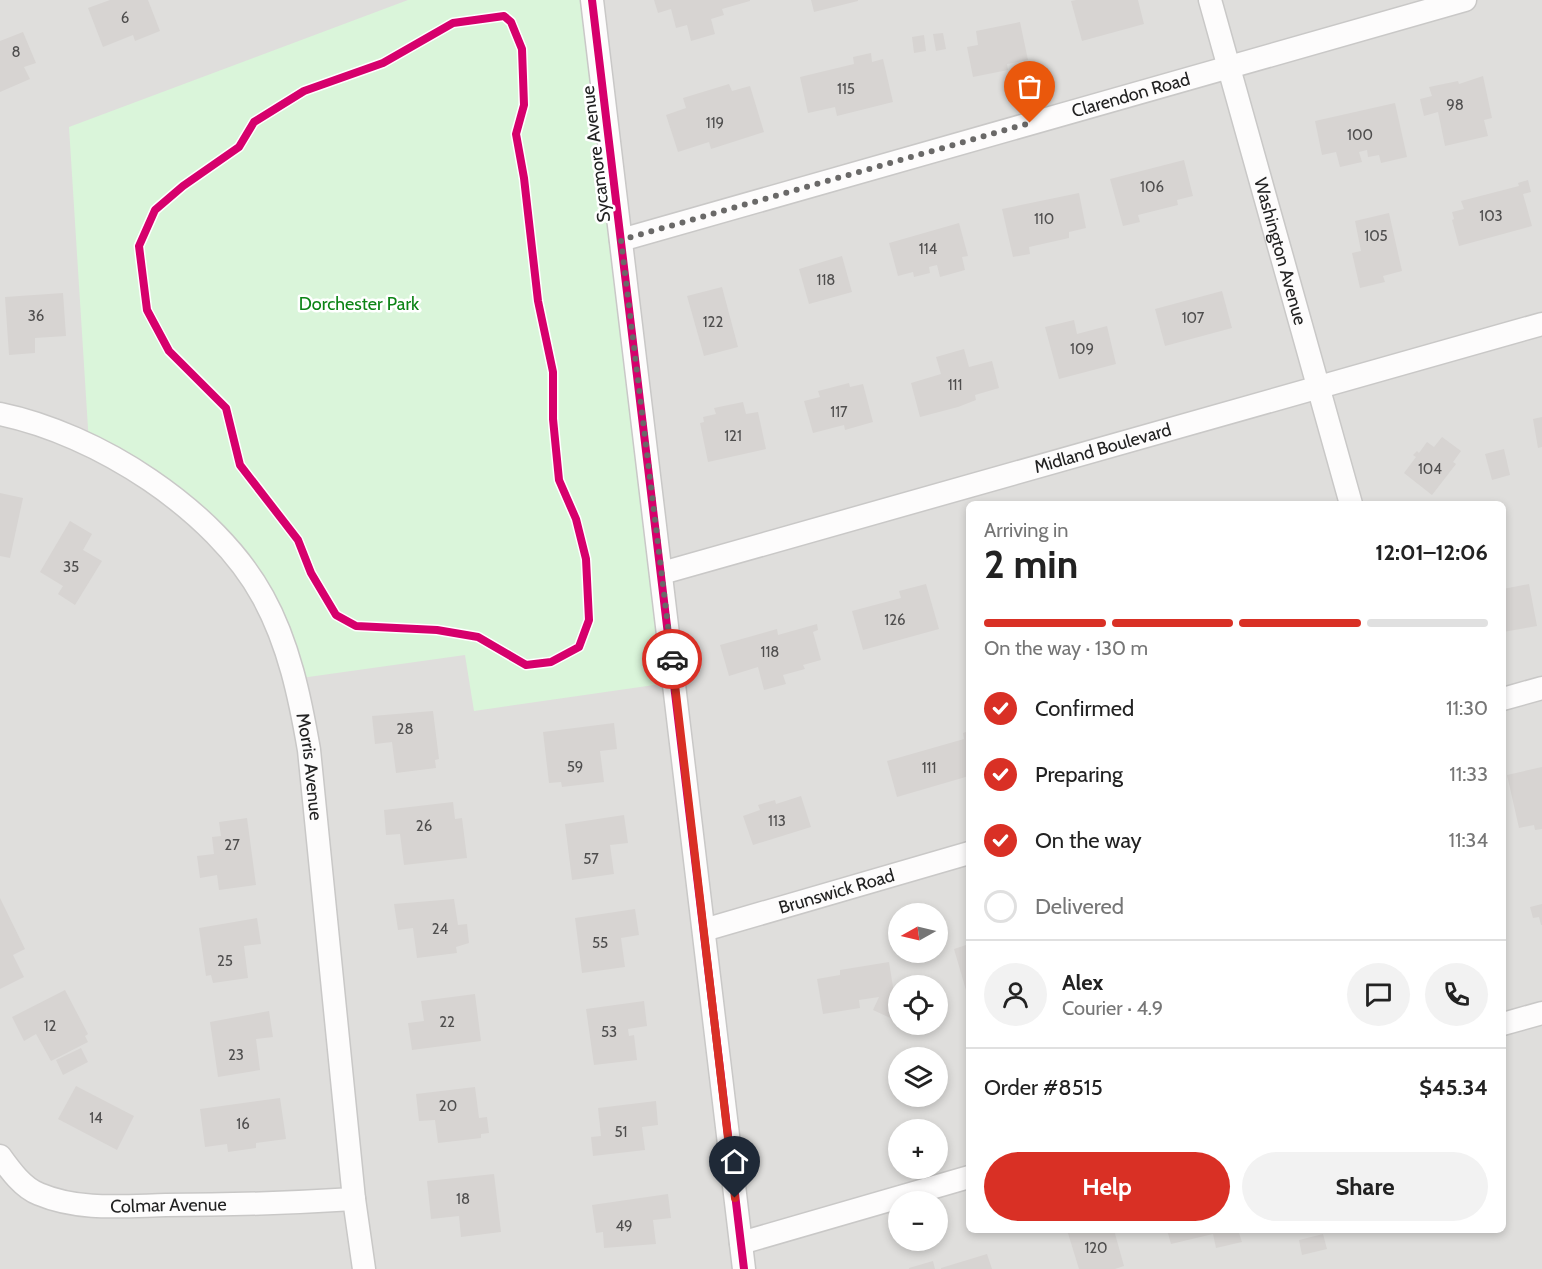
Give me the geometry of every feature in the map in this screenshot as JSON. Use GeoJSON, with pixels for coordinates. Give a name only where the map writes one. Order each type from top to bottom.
{"type":"FeatureCollection","features":[{"type":"Feature","properties":{"kind":"street","name":"Sycamore Avenue"},"geometry":{"type":"LineString","coordinates":[[592,0],[744,1269]]}},
{"type":"Feature","properties":{"kind":"street","name":"Washington Avenue"},"geometry":{"type":"LineString","coordinates":[[1210,0],[1351,501]]}},
{"type":"Feature","properties":{"kind":"street","name":"Clarendon Road"},"geometry":{"type":"LineString","coordinates":[[621,240],[1465,0]]}},
{"type":"Feature","properties":{"kind":"street","name":"Midland Boulevard"},"geometry":{"type":"LineString","coordinates":[[662,573],[1542,324]]}},
{"type":"Feature","properties":{"kind":"street","name":"Morris Avenue"},"geometry":{"type":"LineString","coordinates":[[0,414],[51,428],[89,444],[154,483],[216,535],[245,567],[264,598],[278,629],[300,698],[309,750],[354,1199],[364,1269]]}},
{"type":"Feature","properties":{"kind":"street"},"geometry":{"type":"LineString","coordinates":[[1506,698],[1542,688]]}},
{"type":"Feature","properties":{"kind":"street","name":"Brunswick Road"},"geometry":{"type":"LineString","coordinates":[[704,930],[966,854]]}},
{"type":"Feature","properties":{"kind":"street"},"geometry":{"type":"LineString","coordinates":[[1506,1023],[1542,1013]]}},
{"type":"Feature","properties":{"kind":"street","name":"Colmar Avenue"},"geometry":{"type":"LineString","coordinates":[[0,1156],[15,1175],[36,1193],[62,1203],[94,1206],[280,1204],[354,1199]]}},
{"type":"Feature","properties":{"kind":"street"},"geometry":{"type":"LineString","coordinates":[[741,1243],[966,1178]]}},
{"type":"Feature","properties":{"kind":"shaded area"},"geometry":{"type":"Polygon","coordinates":[[[0,0],[1542,0],[1542,1269],[0,1269],[0,0]]]}},
{"type":"Feature","properties":{"kind":"green space","name":"Dorchester Park"},"geometry":{"type":"Polygon","coordinates":[[[408,0],[593,0],[675,682],[474,711],[465,655],[294,679],[245,567],[89,444],[69,127],[408,0]]]}},
{"type":"Feature","properties":{"kind":"building"},"geometry":{"type":"Polygon","coordinates":[[[110,0],[148,0],[160,31],[135,41],[133,35],[103,47],[88,8],[110,0]]]}},
{"type":"Feature","properties":{"kind":"building"},"geometry":{"type":"Polygon","coordinates":[[[654,0],[750,1],[722,9],[724,15],[711,19],[715,34],[691,41],[687,25],[676,28],[671,9],[658,13],[654,0]]]}},
{"type":"Feature","properties":{"kind":"building"},"geometry":{"type":"Polygon","coordinates":[[[811,0],[858,0],[858,1],[814,12],[811,0]]]}},
{"type":"Feature","properties":{"kind":"building"},"geometry":{"type":"Polygon","coordinates":[[[1138,0],[1144,24],[1082,41],[1071,1],[1138,0]]]}},
{"type":"Feature","properties":{"kind":"building"},"geometry":{"type":"Polygon","coordinates":[[[1020,22],[1028,60],[1007,64],[1008,70],[973,77],[967,47],[978,45],[976,31],[1020,22]]]}},
{"type":"Feature","properties":{"kind":"building"},"geometry":{"type":"Polygon","coordinates":[[[23,32],[36,63],[24,67],[30,79],[0,92],[0,41],[23,32]]]}},
{"type":"Feature","properties":{"kind":"building"},"geometry":{"type":"Polygon","coordinates":[[[943,33],[946,49],[936,51],[933,34],[943,33]]]}},
{"type":"Feature","properties":{"kind":"building"},"geometry":{"type":"Polygon","coordinates":[[[924,35],[926,51],[914,53],[912,37],[924,35]]]}},
{"type":"Feature","properties":{"kind":"building"},"geometry":{"type":"Polygon","coordinates":[[[871,53],[872,62],[883,59],[893,102],[837,116],[835,107],[808,113],[800,77],[854,64],[853,57],[871,53]]]}},
{"type":"Feature","properties":{"kind":"building"},"geometry":{"type":"Polygon","coordinates":[[[1483,76],[1492,118],[1484,120],[1488,136],[1445,146],[1438,112],[1424,116],[1420,99],[1432,96],[1429,87],[1458,81],[1459,84],[1483,76]]]}},
{"type":"Feature","properties":{"kind":"building"},"geometry":{"type":"Polygon","coordinates":[[[729,84],[732,91],[750,86],[764,132],[711,149],[709,142],[678,152],[666,115],[686,108],[683,98],[729,84]]]}},
{"type":"Feature","properties":{"kind":"building"},"geometry":{"type":"Polygon","coordinates":[[[1395,103],[1407,157],[1381,163],[1379,155],[1368,157],[1367,150],[1359,152],[1362,162],[1340,167],[1336,152],[1322,155],[1315,121],[1395,103]]]}},
{"type":"Feature","properties":{"kind":"building"},"geometry":{"type":"Polygon","coordinates":[[[1184,160],[1193,196],[1177,200],[1178,205],[1138,215],[1140,222],[1123,226],[1110,179],[1184,160]]]}},
{"type":"Feature","properties":{"kind":"building"},"geometry":{"type":"Polygon","coordinates":[[[1528,180],[1531,192],[1523,194],[1532,226],[1459,246],[1452,212],[1464,209],[1461,201],[1519,186],[1518,183],[1528,180]]]}},
{"type":"Feature","properties":{"kind":"building"},"geometry":{"type":"Polygon","coordinates":[[[1079,193],[1086,228],[1069,232],[1069,238],[1029,247],[1030,254],[1013,257],[1002,209],[1079,193]]]}},
{"type":"Feature","properties":{"kind":"building"},"geometry":{"type":"Polygon","coordinates":[[[1389,213],[1402,271],[1383,276],[1385,282],[1360,288],[1352,253],[1361,251],[1355,221],[1389,213]]]}},
{"type":"Feature","properties":{"kind":"building"},"geometry":{"type":"Polygon","coordinates":[[[959,223],[968,256],[962,257],[965,270],[940,277],[937,265],[929,267],[930,273],[914,277],[913,272],[898,276],[889,243],[959,223]]]}},
{"type":"Feature","properties":{"kind":"building"},"geometry":{"type":"Polygon","coordinates":[[[842,256],[852,292],[809,304],[799,269],[842,256]]]}},
{"type":"Feature","properties":{"kind":"building"},"geometry":{"type":"Polygon","coordinates":[[[722,287],[738,347],[704,356],[687,296],[722,287]]]}},
{"type":"Feature","properties":{"kind":"building"},"geometry":{"type":"Polygon","coordinates":[[[1222,291],[1232,328],[1165,346],[1155,309],[1222,291]]]}},
{"type":"Feature","properties":{"kind":"building"},"geometry":{"type":"Polygon","coordinates":[[[63,293],[66,336],[35,338],[35,353],[9,355],[5,297],[63,293]]]}},
{"type":"Feature","properties":{"kind":"building"},"geometry":{"type":"Polygon","coordinates":[[[1074,320],[1077,334],[1107,326],[1116,364],[1059,379],[1045,327],[1074,320]]]}},
{"type":"Feature","properties":{"kind":"building"},"geometry":{"type":"Polygon","coordinates":[[[964,349],[969,367],[992,361],[999,388],[975,395],[976,400],[958,407],[920,417],[911,383],[941,374],[936,357],[964,349]]]}},
{"type":"Feature","properties":{"kind":"building"},"geometry":{"type":"Polygon","coordinates":[[[849,383],[850,387],[863,384],[873,422],[845,430],[844,425],[813,433],[804,401],[820,397],[818,391],[849,383]]]}},
{"type":"Feature","properties":{"kind":"building"},"geometry":{"type":"Polygon","coordinates":[[[743,402],[746,414],[758,412],[766,449],[708,462],[700,423],[704,422],[703,417],[716,414],[714,408],[743,402]]]}},
{"type":"Feature","properties":{"kind":"building"},"geometry":{"type":"Polygon","coordinates":[[[1542,417],[1542,447],[1538,448],[1533,419],[1542,417]]]}},
{"type":"Feature","properties":{"kind":"building"},"geometry":{"type":"Polygon","coordinates":[[[1442,437],[1461,451],[1453,462],[1456,464],[1432,495],[1404,473],[1416,457],[1413,455],[1417,451],[1419,453],[1427,442],[1434,447],[1442,437]]]}},
{"type":"Feature","properties":{"kind":"building"},"geometry":{"type":"Polygon","coordinates":[[[1504,449],[1510,475],[1492,480],[1485,454],[1504,449]]]}},
{"type":"Feature","properties":{"kind":"building"},"geometry":{"type":"Polygon","coordinates":[[[0,493],[23,498],[10,558],[0,556],[0,493]]]}},
{"type":"Feature","properties":{"kind":"building"},"geometry":{"type":"Polygon","coordinates":[[[70,521],[92,534],[83,550],[102,561],[75,605],[58,594],[63,586],[40,572],[70,521]]]}},
{"type":"Feature","properties":{"kind":"building"},"geometry":{"type":"Polygon","coordinates":[[[926,584],[939,629],[863,650],[852,611],[901,598],[899,591],[926,584]]]}},
{"type":"Feature","properties":{"kind":"building"},"geometry":{"type":"Polygon","coordinates":[[[1529,584],[1537,626],[1506,631],[1506,588],[1529,584]]]}},
{"type":"Feature","properties":{"kind":"building"},"geometry":{"type":"Polygon","coordinates":[[[817,624],[818,630],[813,632],[821,660],[803,665],[805,669],[783,675],[786,684],[764,690],[758,667],[729,676],[720,645],[777,629],[778,635],[817,624]]]}},
{"type":"Feature","properties":{"kind":"building"},"geometry":{"type":"Polygon","coordinates":[[[433,711],[439,759],[435,760],[436,768],[396,773],[392,742],[375,744],[372,716],[433,711]]]}},
{"type":"Feature","properties":{"kind":"building"},"geometry":{"type":"Polygon","coordinates":[[[614,723],[617,749],[600,751],[604,782],[562,787],[561,782],[549,783],[543,732],[614,723]]]}},
{"type":"Feature","properties":{"kind":"building"},"geometry":{"type":"Polygon","coordinates":[[[966,732],[966,777],[897,797],[887,761],[964,739],[963,733],[966,732]]]}},
{"type":"Feature","properties":{"kind":"building"},"geometry":{"type":"Polygon","coordinates":[[[1542,767],[1542,829],[1535,830],[1534,825],[1519,828],[1507,775],[1542,767]]]}},
{"type":"Feature","properties":{"kind":"building"},"geometry":{"type":"Polygon","coordinates":[[[801,796],[811,827],[753,845],[743,816],[760,810],[758,805],[775,800],[776,804],[801,796]]]}},
{"type":"Feature","properties":{"kind":"building"},"geometry":{"type":"Polygon","coordinates":[[[453,802],[455,819],[462,818],[467,858],[404,865],[400,834],[386,835],[384,810],[453,802]]]}},
{"type":"Feature","properties":{"kind":"building"},"geometry":{"type":"Polygon","coordinates":[[[624,815],[628,843],[610,845],[614,874],[572,880],[565,824],[624,815]]]}},
{"type":"Feature","properties":{"kind":"building"},"geometry":{"type":"Polygon","coordinates":[[[247,818],[256,885],[219,890],[217,875],[200,878],[197,856],[214,854],[212,837],[221,836],[219,822],[247,818]]]}},
{"type":"Feature","properties":{"kind":"building"},"geometry":{"type":"Polygon","coordinates":[[[0,898],[25,949],[13,955],[24,977],[0,989],[0,898]]]}},
{"type":"Feature","properties":{"kind":"building"},"geometry":{"type":"Polygon","coordinates":[[[454,899],[458,925],[467,924],[469,943],[456,947],[457,953],[417,958],[413,928],[398,930],[394,904],[454,899]]]}},
{"type":"Feature","properties":{"kind":"building"},"geometry":{"type":"Polygon","coordinates":[[[1542,904],[1541,925],[1539,917],[1533,918],[1530,907],[1542,904]]]}},
{"type":"Feature","properties":{"kind":"building"},"geometry":{"type":"Polygon","coordinates":[[[635,909],[639,935],[621,938],[625,967],[582,973],[575,918],[635,909]]]}},
{"type":"Feature","properties":{"kind":"building"},"geometry":{"type":"Polygon","coordinates":[[[257,918],[261,944],[244,946],[248,978],[213,983],[211,975],[206,976],[199,928],[257,918]]]}},
{"type":"Feature","properties":{"kind":"building"},"geometry":{"type":"Polygon","coordinates":[[[966,945],[966,990],[954,949],[966,945]]]}},
{"type":"Feature","properties":{"kind":"building"},"geometry":{"type":"Polygon","coordinates":[[[889,963],[891,975],[888,975],[888,1017],[873,1010],[879,997],[859,1000],[860,1008],[823,1014],[817,979],[840,975],[840,970],[889,963]]]}},
{"type":"Feature","properties":{"kind":"building"},"geometry":{"type":"Polygon","coordinates":[[[65,990],[88,1034],[85,1036],[88,1042],[51,1061],[36,1034],[24,1041],[12,1017],[65,990]]]}},
{"type":"Feature","properties":{"kind":"building"},"geometry":{"type":"Polygon","coordinates":[[[475,994],[481,1041],[412,1050],[408,1023],[424,1021],[421,1001],[475,994]]]}},
{"type":"Feature","properties":{"kind":"building"},"geometry":{"type":"Polygon","coordinates":[[[644,1001],[647,1026],[628,1029],[629,1036],[634,1035],[637,1060],[594,1065],[586,1009],[644,1001]]]}},
{"type":"Feature","properties":{"kind":"building"},"geometry":{"type":"Polygon","coordinates":[[[269,1011],[273,1037],[256,1039],[260,1070],[218,1077],[210,1022],[269,1011]]]}},
{"type":"Feature","properties":{"kind":"building"},"geometry":{"type":"Polygon","coordinates":[[[81,1048],[88,1062],[63,1075],[56,1060],[81,1048]]]}},
{"type":"Feature","properties":{"kind":"building"},"geometry":{"type":"Polygon","coordinates":[[[76,1086],[134,1116],[117,1150],[58,1119],[76,1086]]]}},
{"type":"Feature","properties":{"kind":"building"},"geometry":{"type":"Polygon","coordinates":[[[475,1087],[479,1118],[487,1117],[489,1133],[481,1134],[481,1138],[438,1143],[435,1120],[419,1121],[416,1094],[475,1087]]]}},
{"type":"Feature","properties":{"kind":"building"},"geometry":{"type":"Polygon","coordinates":[[[280,1098],[286,1139],[256,1143],[256,1148],[228,1152],[227,1144],[205,1147],[200,1109],[280,1098]]]}},
{"type":"Feature","properties":{"kind":"building"},"geometry":{"type":"Polygon","coordinates":[[[656,1101],[658,1125],[642,1127],[645,1150],[593,1156],[591,1137],[601,1136],[598,1108],[656,1101]]]}},
{"type":"Feature","properties":{"kind":"building"},"geometry":{"type":"Polygon","coordinates":[[[494,1174],[501,1232],[461,1237],[459,1216],[431,1219],[427,1181],[494,1174]]]}},
{"type":"Feature","properties":{"kind":"building"},"geometry":{"type":"Polygon","coordinates":[[[668,1194],[671,1218],[653,1220],[656,1244],[604,1248],[603,1232],[596,1233],[592,1205],[668,1194]]]}},
{"type":"Feature","properties":{"kind":"building"},"geometry":{"type":"Polygon","coordinates":[[[1068,1233],[1115,1233],[1124,1266],[1115,1269],[1079,1269],[1068,1233]]]}},
{"type":"Feature","properties":{"kind":"building"},"geometry":{"type":"Polygon","coordinates":[[[1168,1233],[1239,1233],[1242,1242],[1216,1248],[1213,1234],[1171,1244],[1168,1233]]]}},
{"type":"Feature","properties":{"kind":"building"},"geometry":{"type":"Polygon","coordinates":[[[1323,1234],[1327,1249],[1302,1255],[1299,1240],[1323,1234]]]}},
{"type":"Feature","properties":{"kind":"building"},"geometry":{"type":"Polygon","coordinates":[[[987,1254],[992,1269],[941,1269],[941,1268],[987,1254]]]}},
{"type":"Feature","properties":{"kind":"building"},"geometry":{"type":"Polygon","coordinates":[[[933,1261],[935,1269],[909,1269],[909,1268],[933,1261]]]}},
{"type":"Feature","properties":{"kind":"cycle path"},"geometry":{"type":"LineString","coordinates":[[592,0],[744,1269]]}},
{"type":"Feature","properties":{"kind":"cycle path"},"geometry":{"type":"LineString","coordinates":[[504,16],[511,22],[522,49],[524,105],[516,134],[524,178],[538,301],[553,372],[553,419],[559,480],[576,519],[586,559],[589,620],[579,647],[551,662],[526,665],[478,637],[437,630],[356,626],[336,615],[311,573],[298,540],[240,465],[226,408],[169,351],[147,310],[139,246],[155,210],[183,186],[239,147],[254,122],[304,91],[383,63],[453,23],[504,16]]}},
{"type":"Feature","properties":{"kind":"way so far"},"geometry":{"type":"LineString","coordinates":[[672,659],[621,240],[1030,123]]}},
{"type":"Feature","properties":{"kind":"route"},"geometry":{"type":"LineString","coordinates":[[672,659],[735,1198]]}}]}
